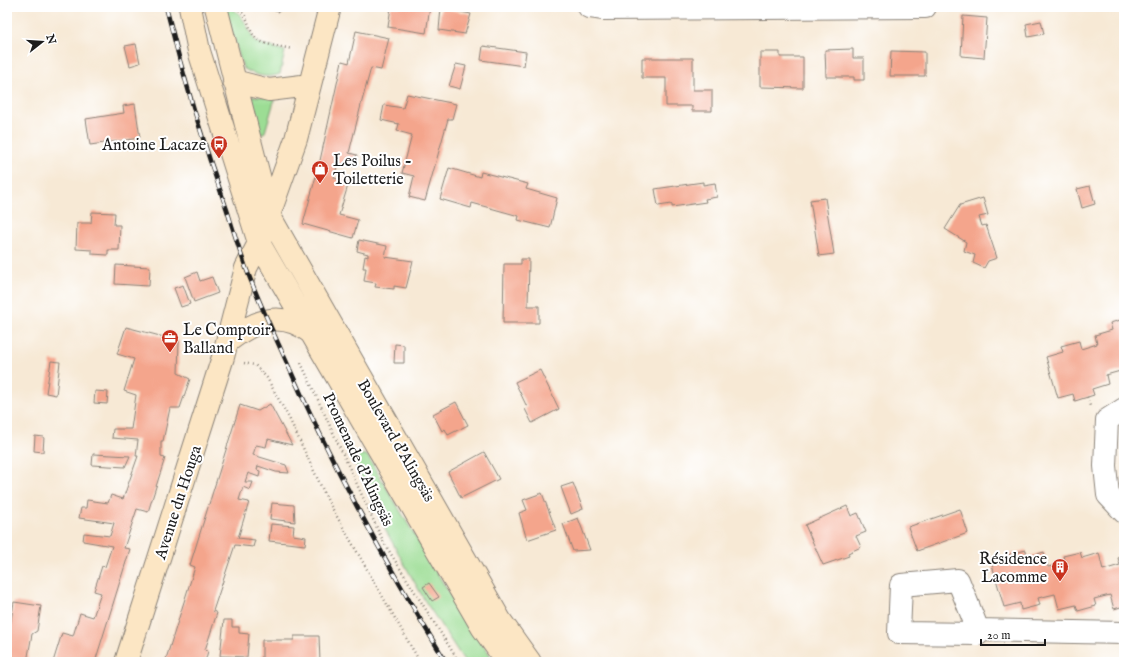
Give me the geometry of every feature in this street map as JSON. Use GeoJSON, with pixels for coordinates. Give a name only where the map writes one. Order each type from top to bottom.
{"type":"FeatureCollection","features":[{"type":"Feature","properties":{"kind":"main road","name":"Boulevard d'Alingsäs"},"geometry":{"type":"LineString","coordinates":[[190,7],[199,51],[258,243],[482,627],[507,662]]}},
{"type":"Feature","properties":{"kind":"main road","name":"Boulevard d'Alingsäs"},"geometry":{"type":"LineString","coordinates":[[216,7],[269,215],[500,620],[530,662]]}},
{"type":"Feature","properties":{"kind":"main road","name":"Avenue du Houga"},"geometry":{"type":"LineString","coordinates":[[126,662],[227,342],[246,268],[269,215],[296,139],[330,7]]}},
{"type":"Feature","properties":{"kind":"main road"},"geometry":{"type":"LineString","coordinates":[[234,82],[269,90],[310,85]]}},
{"type":"Feature","properties":{"kind":"main road"},"geometry":{"type":"LineString","coordinates":[[227,342],[253,324],[268,320],[280,319],[293,322],[310,332]]}},
{"type":"Feature","properties":{"kind":"street"},"geometry":{"type":"LineString","coordinates":[[588,7],[602,9],[699,7],[925,7]]}},
{"type":"Feature","properties":{"kind":"street"},"geometry":{"type":"LineString","coordinates":[[1124,409],[1107,420],[1105,466],[1108,495],[1124,512]]}},
{"type":"Feature","properties":{"kind":"street"},"geometry":{"type":"LineString","coordinates":[[978,630],[1124,633]]}},
{"type":"Feature","properties":{"kind":"path"},"geometry":{"type":"LineString","coordinates":[[235,7],[245,14],[255,37],[264,43],[292,49]]}},
{"type":"Feature","properties":{"kind":"path"},"geometry":{"type":"LineString","coordinates":[[240,361],[255,365],[267,378],[289,418],[328,501],[420,662]]}},
{"type":"Feature","properties":{"kind":"path","name":"Promenade d'Alingsäs"},"geometry":{"type":"LineString","coordinates":[[300,361],[384,544],[459,662]]}},
{"type":"Feature","properties":{"kind":"green space"},"geometry":{"type":"Polygon","coordinates":[[[224,7],[230,8],[239,15],[247,25],[255,42],[285,51],[280,74],[261,76],[243,68],[224,7]]]}},
{"type":"Feature","properties":{"kind":"green space"},"geometry":{"type":"Polygon","coordinates":[[[256,96],[275,98],[265,132],[261,134],[252,111],[251,97],[256,96]]]}},
{"type":"Feature","properties":{"kind":"green space"},"geometry":{"type":"Polygon","coordinates":[[[351,454],[367,455],[455,603],[495,662],[465,662],[425,601],[386,531],[351,454]]]}},
{"type":"Feature","properties":{"kind":"building"},"geometry":{"type":"Polygon","coordinates":[[[269,7],[280,7],[279,12],[268,9],[269,7]]]}},
{"type":"Feature","properties":{"kind":"building"},"geometry":{"type":"Polygon","coordinates":[[[391,7],[430,7],[426,33],[388,27],[391,7]]]}},
{"type":"Feature","properties":{"kind":"building"},"geometry":{"type":"Polygon","coordinates":[[[441,8],[471,14],[465,34],[439,30],[441,8]]]}},
{"type":"Feature","properties":{"kind":"building"},"geometry":{"type":"Polygon","coordinates":[[[963,16],[987,18],[984,58],[961,56],[963,16]]]}},
{"type":"Feature","properties":{"kind":"building"},"geometry":{"type":"Polygon","coordinates":[[[1041,21],[1044,34],[1028,37],[1026,24],[1041,21]]]}},
{"type":"Feature","properties":{"kind":"building"},"geometry":{"type":"Polygon","coordinates":[[[356,31],[389,38],[381,70],[371,68],[349,153],[357,155],[354,166],[338,163],[334,178],[349,182],[339,215],[358,220],[353,238],[303,224],[319,165],[342,61],[349,63],[356,31]]]}},
{"type":"Feature","properties":{"kind":"building"},"geometry":{"type":"Polygon","coordinates":[[[136,44],[140,63],[130,66],[125,46],[136,44]]]}},
{"type":"Feature","properties":{"kind":"building"},"geometry":{"type":"Polygon","coordinates":[[[483,46],[526,52],[524,66],[481,60],[483,46]]]}},
{"type":"Feature","properties":{"kind":"building"},"geometry":{"type":"Polygon","coordinates":[[[853,49],[853,58],[864,58],[864,80],[854,80],[854,77],[826,77],[825,50],[853,49]]]}},
{"type":"Feature","properties":{"kind":"building"},"geometry":{"type":"Polygon","coordinates":[[[891,51],[925,52],[925,76],[890,76],[891,51]]]}},
{"type":"Feature","properties":{"kind":"building"},"geometry":{"type":"Polygon","coordinates":[[[760,52],[780,52],[780,57],[803,57],[803,88],[760,87],[760,52]]]}},
{"type":"Feature","properties":{"kind":"building"},"geometry":{"type":"Polygon","coordinates":[[[642,58],[693,58],[693,90],[712,90],[712,111],[692,111],[692,106],[666,106],[666,78],[642,78],[642,58]]]}},
{"type":"Feature","properties":{"kind":"building"},"geometry":{"type":"Polygon","coordinates":[[[456,64],[466,66],[460,89],[449,86],[456,64]]]}},
{"type":"Feature","properties":{"kind":"building"},"geometry":{"type":"Polygon","coordinates":[[[407,94],[456,104],[452,119],[448,119],[425,201],[409,197],[414,176],[402,173],[412,135],[397,131],[399,124],[381,120],[384,105],[403,108],[407,94]]]}},
{"type":"Feature","properties":{"kind":"building"},"geometry":{"type":"Polygon","coordinates":[[[135,104],[140,138],[90,145],[86,119],[124,113],[123,106],[135,104]]]}},
{"type":"Feature","properties":{"kind":"building"},"geometry":{"type":"Polygon","coordinates":[[[449,168],[480,177],[481,172],[528,184],[526,189],[557,198],[550,228],[518,220],[519,216],[472,203],[471,208],[440,199],[449,168]]]}},
{"type":"Feature","properties":{"kind":"building"},"geometry":{"type":"Polygon","coordinates":[[[703,182],[703,185],[715,183],[717,197],[705,199],[706,202],[672,207],[672,204],[658,206],[655,189],[703,182]]]}},
{"type":"Feature","properties":{"kind":"building"},"geometry":{"type":"Polygon","coordinates":[[[1090,186],[1095,204],[1082,208],[1077,189],[1090,186]]]}},
{"type":"Feature","properties":{"kind":"building"},"geometry":{"type":"Polygon","coordinates":[[[825,198],[834,254],[819,256],[810,200],[825,198]]]}},
{"type":"Feature","properties":{"kind":"building"},"geometry":{"type":"Polygon","coordinates":[[[983,198],[988,215],[979,217],[982,226],[986,225],[997,258],[988,261],[984,268],[973,263],[975,255],[964,251],[966,242],[945,229],[960,205],[983,198]]]}},
{"type":"Feature","properties":{"kind":"building"},"geometry":{"type":"Polygon","coordinates":[[[92,212],[115,213],[114,225],[120,225],[119,250],[108,250],[108,255],[92,254],[92,250],[76,249],[77,223],[91,223],[92,212]]]}},
{"type":"Feature","properties":{"kind":"building"},"geometry":{"type":"Polygon","coordinates":[[[359,240],[387,246],[385,257],[413,261],[406,288],[394,286],[394,289],[375,287],[376,283],[364,281],[366,268],[363,268],[365,256],[368,257],[368,254],[357,251],[359,240]]]}},
{"type":"Feature","properties":{"kind":"building"},"geometry":{"type":"Polygon","coordinates":[[[521,259],[529,259],[528,306],[539,306],[539,323],[503,323],[504,264],[521,264],[521,259]]]}},
{"type":"Feature","properties":{"kind":"building"},"geometry":{"type":"Polygon","coordinates":[[[116,265],[150,267],[149,286],[115,284],[116,265]]]}},
{"type":"Feature","properties":{"kind":"building"},"geometry":{"type":"Polygon","coordinates":[[[197,272],[200,281],[212,277],[218,293],[194,302],[185,277],[197,272]]]}},
{"type":"Feature","properties":{"kind":"building"},"geometry":{"type":"Polygon","coordinates":[[[183,285],[190,304],[181,307],[174,288],[183,285]]]}},
{"type":"Feature","properties":{"kind":"building"},"geometry":{"type":"Polygon","coordinates":[[[1124,319],[1124,370],[1106,375],[1108,384],[1092,389],[1094,395],[1075,401],[1073,394],[1058,398],[1046,357],[1063,352],[1061,346],[1079,341],[1081,349],[1097,344],[1095,335],[1112,330],[1110,323],[1124,319]]]}},
{"type":"Feature","properties":{"kind":"building"},"geometry":{"type":"Polygon","coordinates":[[[126,327],[179,341],[178,373],[190,379],[180,408],[170,408],[163,441],[161,441],[161,457],[165,458],[148,512],[137,509],[124,548],[130,549],[95,662],[53,662],[62,633],[73,636],[80,613],[93,617],[101,593],[94,591],[102,566],[105,567],[112,546],[83,541],[84,533],[110,536],[114,523],[79,518],[81,508],[86,508],[87,500],[108,503],[111,495],[123,499],[138,456],[136,456],[138,440],[112,438],[113,429],[131,429],[136,395],[124,391],[134,359],[117,354],[126,327]]]}},
{"type":"Feature","properties":{"kind":"building"},"geometry":{"type":"Polygon","coordinates":[[[395,344],[404,345],[404,363],[394,363],[395,344]]]}},
{"type":"Feature","properties":{"kind":"building"},"geometry":{"type":"Polygon","coordinates":[[[51,361],[60,362],[56,395],[46,393],[51,361]]]}},
{"type":"Feature","properties":{"kind":"building"},"geometry":{"type":"Polygon","coordinates":[[[540,370],[559,409],[532,423],[525,409],[527,407],[515,382],[540,370]]]}},
{"type":"Feature","properties":{"kind":"building"},"geometry":{"type":"Polygon","coordinates":[[[95,391],[108,392],[107,404],[94,403],[95,391]]]}},
{"type":"Feature","properties":{"kind":"building"},"geometry":{"type":"Polygon","coordinates":[[[456,402],[468,425],[448,435],[445,429],[442,431],[433,414],[456,402]]]}},
{"type":"Feature","properties":{"kind":"building"},"geometry":{"type":"Polygon","coordinates":[[[270,404],[292,445],[268,439],[266,447],[256,445],[253,455],[286,465],[289,473],[276,472],[258,466],[257,470],[260,471],[259,477],[248,473],[245,482],[253,482],[250,490],[243,487],[239,500],[249,502],[238,538],[255,540],[253,547],[235,545],[213,611],[217,613],[205,650],[208,651],[205,662],[165,662],[195,567],[190,565],[240,405],[258,411],[270,404]]]}},
{"type":"Feature","properties":{"kind":"building"},"geometry":{"type":"Polygon","coordinates":[[[35,436],[44,437],[43,452],[34,451],[35,436]]]}},
{"type":"Feature","properties":{"kind":"building"},"geometry":{"type":"Polygon","coordinates":[[[484,452],[499,479],[461,498],[448,472],[484,452]]]}},
{"type":"Feature","properties":{"kind":"building"},"geometry":{"type":"Polygon","coordinates":[[[93,454],[130,456],[125,467],[92,465],[93,454]]]}},
{"type":"Feature","properties":{"kind":"building"},"geometry":{"type":"Polygon","coordinates":[[[573,483],[583,509],[571,514],[561,487],[573,483]]]}},
{"type":"Feature","properties":{"kind":"building"},"geometry":{"type":"Polygon","coordinates":[[[542,493],[556,530],[527,540],[519,513],[527,510],[523,500],[542,493]]]}},
{"type":"Feature","properties":{"kind":"building"},"geometry":{"type":"Polygon","coordinates":[[[272,503],[294,505],[295,522],[270,519],[272,503]]]}},
{"type":"Feature","properties":{"kind":"building"},"geometry":{"type":"Polygon","coordinates":[[[847,506],[851,516],[858,513],[866,532],[856,536],[861,547],[848,553],[849,556],[823,565],[805,525],[847,506]]]}},
{"type":"Feature","properties":{"kind":"building"},"geometry":{"type":"Polygon","coordinates":[[[960,509],[968,533],[917,551],[908,527],[960,509]]]}},
{"type":"Feature","properties":{"kind":"building"},"geometry":{"type":"Polygon","coordinates":[[[578,518],[590,550],[573,551],[563,524],[578,518]]]}},
{"type":"Feature","properties":{"kind":"building"},"geometry":{"type":"Polygon","coordinates":[[[271,524],[294,526],[293,535],[306,537],[305,545],[269,541],[271,524]]]}},
{"type":"Feature","properties":{"kind":"building","name":"Résidence Lacomme"},"geometry":{"type":"Polygon","coordinates":[[[1026,550],[1027,557],[1044,552],[1048,567],[1065,563],[1063,556],[1080,552],[1082,558],[1099,553],[1103,570],[1120,565],[1118,558],[1124,556],[1124,606],[1114,609],[1110,595],[1094,599],[1096,606],[1078,611],[1076,605],[1059,609],[1055,594],[1038,598],[1040,605],[1021,610],[1020,603],[1004,607],[992,565],[1009,561],[1007,555],[1026,550]]]}},
{"type":"Feature","properties":{"kind":"building"},"geometry":{"type":"Polygon","coordinates":[[[429,583],[439,597],[432,601],[423,587],[429,583]]]}},
{"type":"Feature","properties":{"kind":"building"},"geometry":{"type":"Polygon","coordinates":[[[14,602],[41,606],[37,631],[32,634],[27,662],[7,662],[7,645],[14,602]]]}},
{"type":"Feature","properties":{"kind":"building"},"geometry":{"type":"Polygon","coordinates":[[[224,620],[232,620],[232,627],[239,627],[239,633],[249,634],[247,657],[220,656],[224,620]]]}},
{"type":"Feature","properties":{"kind":"building"},"geometry":{"type":"Polygon","coordinates":[[[294,636],[319,636],[320,662],[262,662],[262,640],[294,640],[294,636]]]}},
{"type":"Feature","properties":{"kind":"railway"},"geometry":{"type":"LineString","coordinates":[[166,7],[186,84],[202,135],[243,261],[259,301],[301,394],[359,511],[401,587],[446,662]]}},
{"type":"Feature","properties":{"kind":"place","name":"Antoine Lacaze"},"geometry":{"type":"Point","coordinates":[219,159]}},
{"type":"Feature","properties":{"kind":"place","name":"Les Poilus - Toiletterie"},"geometry":{"type":"Point","coordinates":[320,184]}},
{"type":"Feature","properties":{"kind":"place","name":"Le Comptoir Balland"},"geometry":{"type":"Point","coordinates":[170,353]}},
{"type":"Feature","properties":{"kind":"place","name":"Résidence Lacomme"},"geometry":{"type":"Point","coordinates":[1060,582]}}]}
